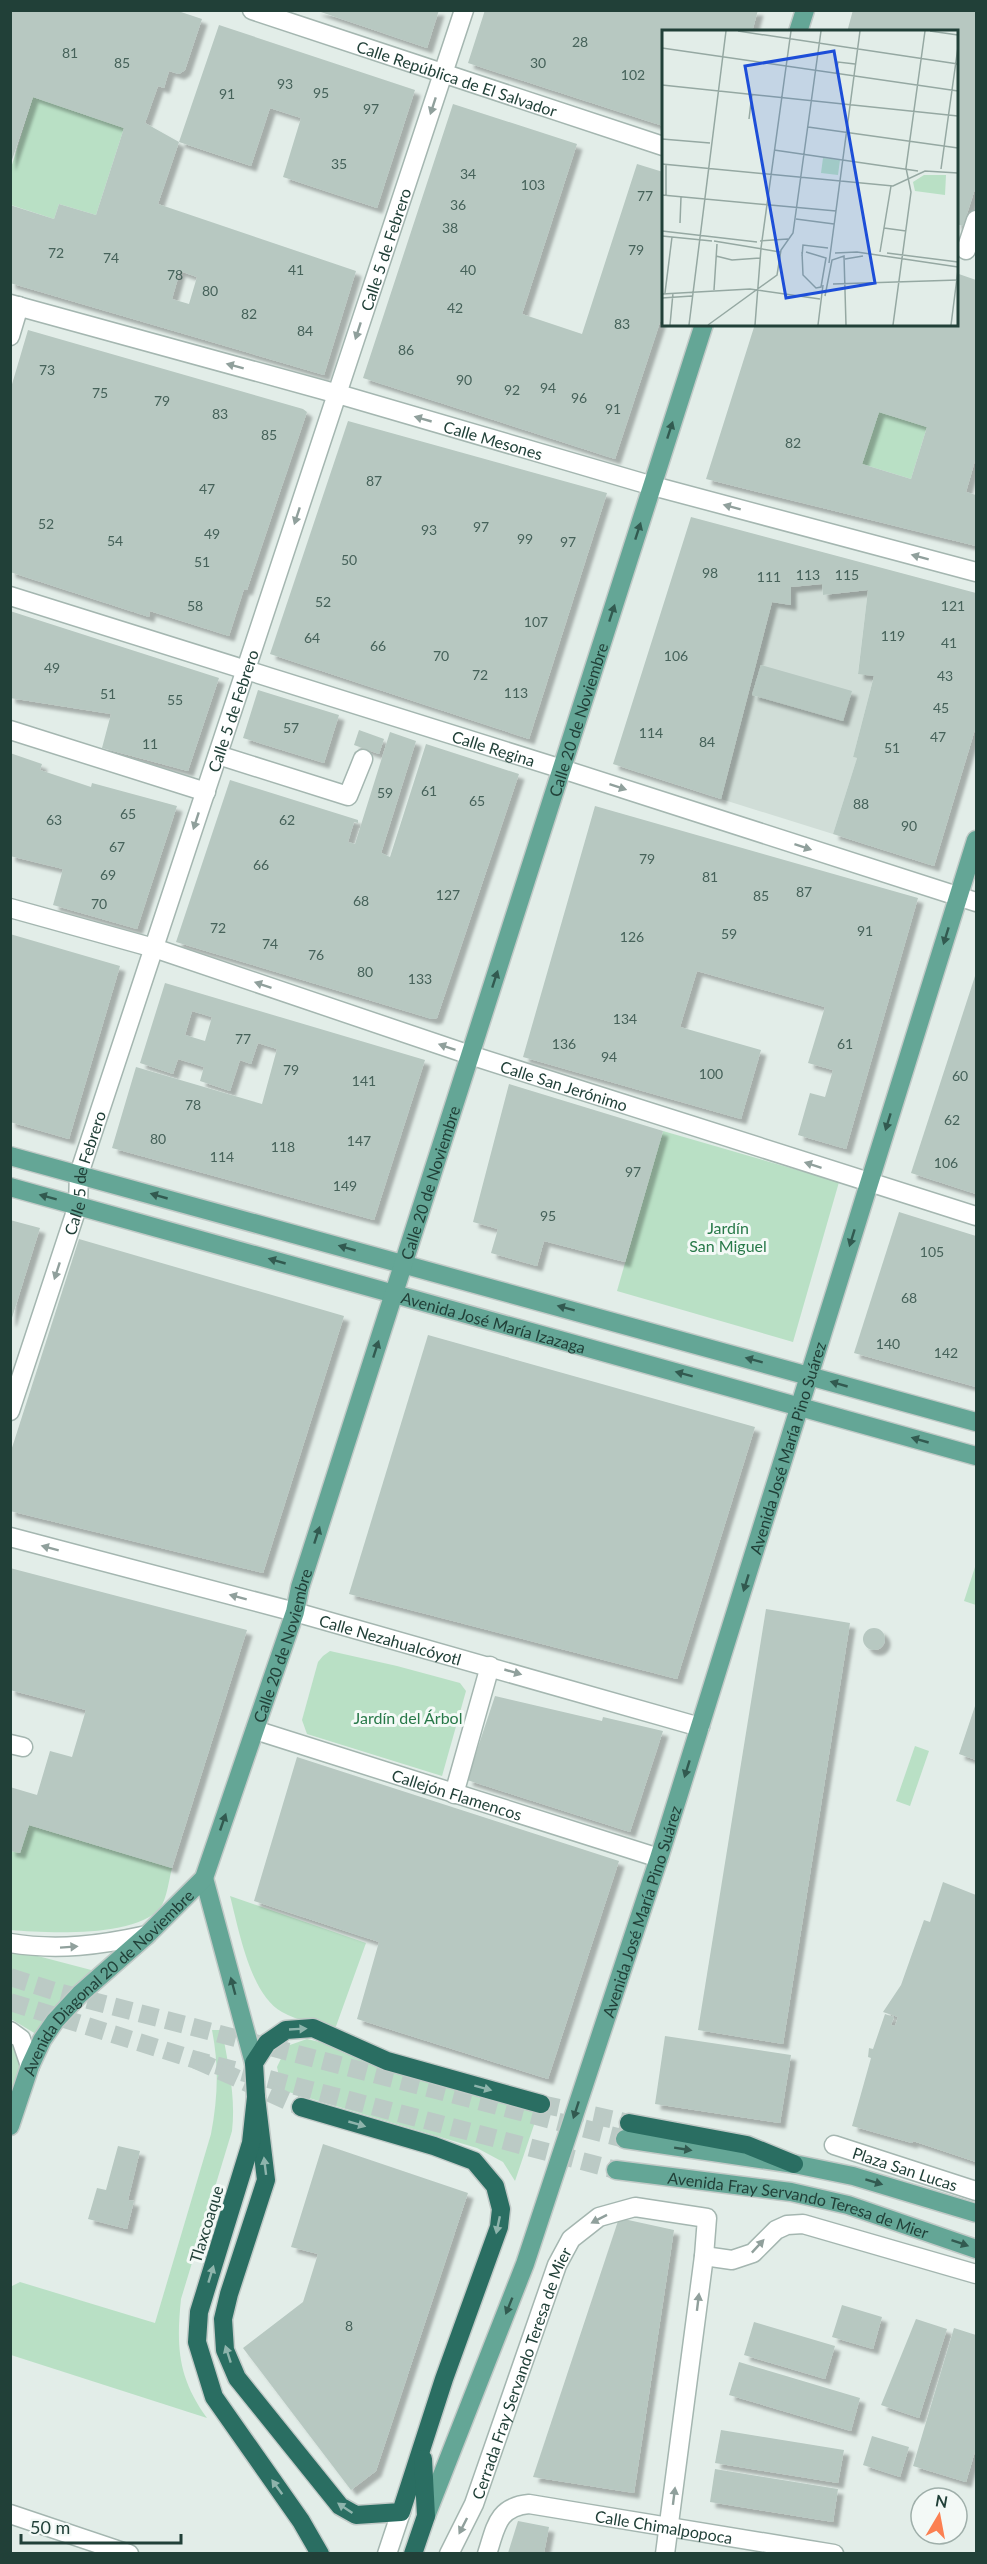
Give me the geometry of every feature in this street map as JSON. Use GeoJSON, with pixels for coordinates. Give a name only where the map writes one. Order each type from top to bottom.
{"type":"FeatureCollection","features":[{"type":"Feature","properties":{"kind":"highway"},"geometry":{"type":"LineString","coordinates":[[254,2062],[267,2043],[286,2030],[313,2028],[387,2061],[541,2104]]}},
{"type":"Feature","properties":{"kind":"highway","name":"Tlaxcoaque"},"geometry":{"type":"LineString","coordinates":[[254,2062],[256,2097],[251,2143],[199,2312],[197,2342],[214,2397],[301,2521],[320,2553]]}},
{"type":"Feature","properties":{"kind":"highway"},"geometry":{"type":"LineString","coordinates":[[256,2097],[266,2180],[229,2294],[223,2319],[225,2350],[237,2378],[340,2506],[356,2515],[401,2512],[499,2227],[501,2210],[495,2186],[474,2161],[434,2146],[301,2107]]}},
{"type":"Feature","properties":{"kind":"highway"},"geometry":{"type":"LineString","coordinates":[[627,2131],[747,2145],[794,2164]]}},
{"type":"Feature","properties":{"kind":"highway"},"geometry":{"type":"LineString","coordinates":[[413,2553],[426,2516],[422,2446]]}},
{"type":"Feature","properties":{"kind":"main road"},"geometry":{"type":"LineString","coordinates":[[799,30],[805,10]]}},
{"type":"Feature","properties":{"kind":"main road","name":"Calle 20 de Noviembre"},"geometry":{"type":"LineString","coordinates":[[204,1878],[295,1612],[304,1576],[403,1264],[703,326]]}},
{"type":"Feature","properties":{"kind":"main road","name":"Avenida José María Pino Suárez"},"geometry":{"type":"LineString","coordinates":[[426,2516],[525,2264],[659,1858],[976,840]]}},
{"type":"Feature","properties":{"kind":"main road","name":"Avenida José María Izazaga"},"geometry":{"type":"LineString","coordinates":[[10,1156],[976,1422]]}},
{"type":"Feature","properties":{"kind":"main road","name":"Avenida José María Izazaga"},"geometry":{"type":"LineString","coordinates":[[10,1187],[976,1456]]}},
{"type":"Feature","properties":{"kind":"main road","name":"Avenida Diagonal 20 de Noviembre"},"geometry":{"type":"LineString","coordinates":[[10,2126],[30,2066],[42,2040],[55,2021],[80,1994],[147,1935],[204,1878]]}},
{"type":"Feature","properties":{"kind":"main road","name":"Tlaxcoaque"},"geometry":{"type":"LineString","coordinates":[[204,1878],[254,2062]]}},
{"type":"Feature","properties":{"kind":"main road","name":"Avenida Fray Servando Teresa de Mier"},"geometry":{"type":"LineString","coordinates":[[794,2164],[853,2176],[976,2213]]}},
{"type":"Feature","properties":{"kind":"main road","name":"Avenida Fray Servando Teresa de Mier"},"geometry":{"type":"LineString","coordinates":[[616,2170],[791,2192],[848,2205],[976,2249]]}},
{"type":"Feature","properties":{"kind":"street","name":"Calle República de El Salvador"},"geometry":{"type":"LineString","coordinates":[[252,10],[662,146]]}},
{"type":"Feature","properties":{"kind":"street","name":"Calle 5 de Febrero"},"geometry":{"type":"LineString","coordinates":[[10,1411],[78,1205],[79,1174],[464,10]]}},
{"type":"Feature","properties":{"kind":"street"},"geometry":{"type":"LineString","coordinates":[[966,250],[976,220]]}},
{"type":"Feature","properties":{"kind":"street","name":"Calle Mesones"},"geometry":{"type":"LineString","coordinates":[[15,305],[338,393],[653,486],[976,572]]}},
{"type":"Feature","properties":{"kind":"street"},"geometry":{"type":"LineString","coordinates":[[10,336],[15,305]]}},
{"type":"Feature","properties":{"kind":"street","name":"Calle Regina"},"geometry":{"type":"LineString","coordinates":[[10,596],[976,902]]}},
{"type":"Feature","properties":{"kind":"street"},"geometry":{"type":"LineString","coordinates":[[10,730],[206,792]]}},
{"type":"Feature","properties":{"kind":"street"},"geometry":{"type":"LineString","coordinates":[[218,755],[348,796],[363,759]]}},
{"type":"Feature","properties":{"kind":"street","name":"Calle San Jerónimo"},"geometry":{"type":"LineString","coordinates":[[10,908],[154,948],[470,1055],[976,1216]]}},
{"type":"Feature","properties":{"kind":"street","name":"Calle Nezahualcóyotl"},"geometry":{"type":"LineString","coordinates":[[10,1537],[295,1612],[700,1727]]}},
{"type":"Feature","properties":{"kind":"street"},"geometry":{"type":"LineString","coordinates":[[454,1794],[490,1666]]}},
{"type":"Feature","properties":{"kind":"street","name":"Callejón Flamencos"},"geometry":{"type":"LineString","coordinates":[[255,1730],[659,1858]]}},
{"type":"Feature","properties":{"kind":"street"},"geometry":{"type":"LineString","coordinates":[[10,1943],[60,1948],[103,1944],[147,1935]]}},
{"type":"Feature","properties":{"kind":"street"},"geometry":{"type":"LineString","coordinates":[[10,2031],[21,2039],[30,2066]]}},
{"type":"Feature","properties":{"kind":"street","name":"Plaza San Lucas"},"geometry":{"type":"LineString","coordinates":[[834,2145],[976,2191]]}},
{"type":"Feature","properties":{"kind":"street","name":"Cerrada Fray Servando Teresa de Mier"},"geometry":{"type":"LineString","coordinates":[[449,2553],[474,2504],[557,2265],[571,2239],[599,2217],[635,2208],[707,2218],[665,2553]]}},
{"type":"Feature","properties":{"kind":"street"},"geometry":{"type":"LineString","coordinates":[[704,2256],[732,2260],[753,2253],[776,2230],[787,2225],[803,2224],[976,2274]]}},
{"type":"Feature","properties":{"kind":"street","name":"Calle Chimalpopoca"},"geometry":{"type":"LineString","coordinates":[[487,2553],[497,2524],[504,2513],[515,2505],[529,2504],[834,2553]]}},
{"type":"Feature","properties":{"kind":"street"},"geometry":{"type":"LineString","coordinates":[[387,2553],[401,2512]]}},
{"type":"Feature","properties":{"kind":"street"},"geometry":{"type":"LineString","coordinates":[[10,2514],[83,2546],[129,2553]]}},
{"type":"Feature","properties":{"kind":"shaded area"},"geometry":{"type":"Polygon","coordinates":[[[822,584],[823,595],[868,590],[858,673],[874,676],[853,757],[857,758],[833,834],[721,799],[772,602],[791,605],[791,587],[822,584]]]}},
{"type":"Feature","properties":{"kind":"green space"},"geometry":{"type":"Polygon","coordinates":[[[33,97],[124,128],[96,215],[59,204],[54,219],[11,205],[11,168],[33,97]]]}},
{"type":"Feature","properties":{"kind":"green space"},"geometry":{"type":"Polygon","coordinates":[[[879,412],[927,427],[911,479],[862,464],[879,412]]]}},
{"type":"Feature","properties":{"kind":"green space","name":"Jardín San Miguel"},"geometry":{"type":"Polygon","coordinates":[[[663,1131],[839,1182],[793,1342],[617,1291],[663,1131]]]}},
{"type":"Feature","properties":{"kind":"green space"},"geometry":{"type":"Polygon","coordinates":[[[976,1564],[976,1605],[964,1601],[976,1564]]]}},
{"type":"Feature","properties":{"kind":"green space","name":"Jardín del Árbol"},"geometry":{"type":"Polygon","coordinates":[[[330,1651],[460,1683],[466,1691],[442,1776],[307,1734],[302,1720],[318,1662],[330,1651]]]}},
{"type":"Feature","properties":{"kind":"green space"},"geometry":{"type":"Polygon","coordinates":[[[915,1746],[929,1751],[910,1806],[896,1801],[915,1746]]]}},
{"type":"Feature","properties":{"kind":"green space"},"geometry":{"type":"Polygon","coordinates":[[[29,1825],[172,1868],[160,1908],[148,1918],[131,1925],[111,1929],[67,1932],[11,1930],[11,1851],[20,1853],[29,1825]]]}},
{"type":"Feature","properties":{"kind":"green space"},"geometry":{"type":"Polygon","coordinates":[[[230,1896],[366,1943],[335,2029],[294,2018],[271,2003],[262,1991],[247,1960],[230,1896]]]}},
{"type":"Feature","properties":{"kind":"green space"},"geometry":{"type":"Polygon","coordinates":[[[11,1949],[95,1971],[36,2034],[11,2019],[11,1949]]]}},
{"type":"Feature","properties":{"kind":"green space"},"geometry":{"type":"Polygon","coordinates":[[[212,2030],[222,2030],[232,2093],[232,2131],[181,2299],[179,2332],[181,2362],[185,2375],[197,2403],[207,2418],[11,2355],[10,2287],[20,2282],[155,2323],[211,2134],[217,2082],[212,2030]]]}},
{"type":"Feature","properties":{"kind":"green space"},"geometry":{"type":"Polygon","coordinates":[[[307,2039],[328,2044],[384,2070],[538,2113],[515,2181],[503,2162],[477,2148],[282,2090],[277,2067],[287,2046],[307,2039]]]}},
{"type":"Feature","properties":{"kind":"green space"},"geometry":{"type":"Polygon","coordinates":[[[11,2042],[18,2058],[19,2072],[11,2102],[11,2042]]]}},
{"type":"Feature","properties":{"kind":"building"},"geometry":{"type":"Polygon","coordinates":[[[10,10],[175,10],[202,19],[185,70],[179,74],[169,71],[164,88],[158,86],[145,123],[179,142],[158,204],[356,271],[324,375],[10,283],[10,205],[54,219],[59,204],[96,215],[124,128],[33,97],[10,166],[10,10]],[[180,271],[172,299],[189,304],[197,277],[180,271]]]}},
{"type":"Feature","properties":{"kind":"building"},"geometry":{"type":"Polygon","coordinates":[[[315,10],[439,10],[427,48],[315,10]]]}},
{"type":"Feature","properties":{"kind":"building"},"geometry":{"type":"Polygon","coordinates":[[[485,10],[758,10],[753,30],[662,30],[662,126],[468,63],[485,10]]]}},
{"type":"Feature","properties":{"kind":"building"},"geometry":{"type":"Polygon","coordinates":[[[853,10],[976,10],[976,186],[963,226],[957,224],[957,30],[848,30],[853,10]]]}},
{"type":"Feature","properties":{"kind":"building"},"geometry":{"type":"Polygon","coordinates":[[[219,25],[415,90],[377,208],[283,177],[301,118],[270,108],[251,166],[179,142],[219,25]]]}},
{"type":"Feature","properties":{"kind":"building"},"geometry":{"type":"Polygon","coordinates":[[[453,104],[577,144],[522,314],[582,334],[637,164],[662,172],[662,316],[615,459],[363,378],[453,104]]]}},
{"type":"Feature","properties":{"kind":"building"},"geometry":{"type":"Polygon","coordinates":[[[957,273],[976,280],[976,457],[966,492],[976,495],[976,546],[706,479],[754,326],[957,326],[957,273]],[[879,412],[862,464],[911,479],[927,427],[879,412]]]}},
{"type":"Feature","properties":{"kind":"building"},"geometry":{"type":"Polygon","coordinates":[[[28,330],[307,412],[247,590],[244,589],[229,636],[150,611],[149,617],[10,572],[10,391],[28,330]]]}},
{"type":"Feature","properties":{"kind":"building"},"geometry":{"type":"Polygon","coordinates":[[[348,421],[607,493],[529,739],[270,654],[348,421]]]}},
{"type":"Feature","properties":{"kind":"building"},"geometry":{"type":"Polygon","coordinates":[[[691,517],[976,593],[976,726],[934,866],[833,834],[857,758],[853,757],[874,676],[858,674],[868,590],[823,595],[822,584],[791,587],[791,605],[772,602],[721,799],[613,764],[691,517]]]}},
{"type":"Feature","properties":{"kind":"building"},"geometry":{"type":"Polygon","coordinates":[[[10,611],[219,678],[188,771],[102,748],[111,714],[10,698],[10,611]]]}},
{"type":"Feature","properties":{"kind":"building"},"geometry":{"type":"Polygon","coordinates":[[[761,665],[852,691],[843,721],[752,695],[761,665]]]}},
{"type":"Feature","properties":{"kind":"building"},"geometry":{"type":"Polygon","coordinates":[[[258,690],[339,715],[324,763],[243,738],[258,690]]]}},
{"type":"Feature","properties":{"kind":"building"},"geometry":{"type":"Polygon","coordinates":[[[359,730],[384,739],[379,754],[354,745],[359,730]]]}},
{"type":"Feature","properties":{"kind":"building"},"geometry":{"type":"Polygon","coordinates":[[[390,732],[416,741],[381,853],[390,857],[426,744],[519,774],[437,1018],[432,1019],[176,942],[230,780],[358,820],[358,823],[354,822],[348,842],[355,844],[390,732]]]}},
{"type":"Feature","properties":{"kind":"building"},"geometry":{"type":"Polygon","coordinates":[[[10,753],[42,764],[40,770],[91,787],[92,783],[177,806],[137,929],[53,905],[63,869],[10,856],[10,753]]]}},
{"type":"Feature","properties":{"kind":"building"},"geometry":{"type":"Polygon","coordinates":[[[595,806],[918,898],[846,1149],[798,1135],[810,1093],[825,1097],[833,1070],[808,1063],[825,1007],[697,971],[680,1027],[761,1050],[741,1119],[523,1057],[595,806]]]}},
{"type":"Feature","properties":{"kind":"building"},"geometry":{"type":"Polygon","coordinates":[[[10,934],[120,966],[69,1139],[10,1122],[10,934]]]}},
{"type":"Feature","properties":{"kind":"building"},"geometry":{"type":"Polygon","coordinates":[[[976,973],[976,1194],[911,1173],[976,973]]]}},
{"type":"Feature","properties":{"kind":"building"},"geometry":{"type":"Polygon","coordinates":[[[165,983],[425,1060],[374,1220],[112,1148],[136,1067],[262,1104],[277,1049],[258,1043],[251,1064],[240,1060],[230,1091],[200,1081],[204,1067],[178,1059],[173,1074],[140,1063],[165,983]],[[192,1011],[185,1035],[205,1041],[212,1017],[192,1011]]]}},
{"type":"Feature","properties":{"kind":"building"},"geometry":{"type":"Polygon","coordinates":[[[509,1084],[663,1131],[625,1262],[544,1241],[537,1266],[491,1253],[498,1229],[473,1222],[509,1084]]]}},
{"type":"Feature","properties":{"kind":"building"},"geometry":{"type":"Polygon","coordinates":[[[899,1212],[976,1236],[976,1387],[854,1353],[899,1212]]]}},
{"type":"Feature","properties":{"kind":"building"},"geometry":{"type":"Polygon","coordinates":[[[10,1220],[40,1228],[11,1321],[10,1321],[10,1220]]]}},
{"type":"Feature","properties":{"kind":"building"},"geometry":{"type":"Polygon","coordinates":[[[79,1239],[344,1316],[263,1573],[10,1511],[10,1454],[79,1239]]]}},
{"type":"Feature","properties":{"kind":"building"},"geometry":{"type":"Polygon","coordinates":[[[428,1335],[755,1427],[677,1679],[349,1594],[428,1335]]]}},
{"type":"Feature","properties":{"kind":"building"},"geometry":{"type":"Polygon","coordinates":[[[10,1568],[247,1630],[172,1868],[29,1825],[20,1853],[10,1851],[10,1787],[37,1795],[50,1751],[72,1757],[86,1710],[10,1690],[10,1568]]]}},
{"type":"Feature","properties":{"kind":"building"},"geometry":{"type":"Polygon","coordinates":[[[766,1609],[850,1623],[783,2044],[698,2030],[766,1609]]]}},
{"type":"Feature","properties":{"kind":"building"},"geometry":{"type":"Polygon","coordinates":[[[874,1628],[882,1631],[885,1639],[882,1647],[874,1650],[866,1647],[863,1639],[866,1631],[874,1628]]]}},
{"type":"Feature","properties":{"kind":"building"},"geometry":{"type":"Polygon","coordinates":[[[495,1696],[602,1721],[603,1717],[663,1731],[630,1832],[467,1780],[495,1696]]]}},
{"type":"Feature","properties":{"kind":"building"},"geometry":{"type":"Polygon","coordinates":[[[976,1703],[976,1760],[959,1754],[976,1703]]]}},
{"type":"Feature","properties":{"kind":"building"},"geometry":{"type":"Polygon","coordinates":[[[297,1757],[619,1861],[548,2079],[357,2019],[379,1942],[254,1901],[297,1757]]]}},
{"type":"Feature","properties":{"kind":"building"},"geometry":{"type":"Polygon","coordinates":[[[943,1882],[976,1895],[976,2162],[913,2141],[912,2143],[852,2126],[871,2058],[868,2057],[869,2048],[873,2049],[885,2014],[894,2017],[891,2025],[895,2026],[898,2017],[883,2012],[901,1985],[924,1920],[930,1922],[943,1882]]]}},
{"type":"Feature","properties":{"kind":"building"},"geometry":{"type":"Polygon","coordinates":[[[665,2036],[791,2055],[780,2123],[655,2104],[665,2036]]]}},
{"type":"Feature","properties":{"kind":"building"},"geometry":{"type":"Polygon","coordinates":[[[323,2144],[468,2193],[376,2471],[351,2490],[243,2348],[303,2302],[318,2254],[291,2247],[323,2144]]]}},
{"type":"Feature","properties":{"kind":"building"},"geometry":{"type":"Polygon","coordinates":[[[118,2146],[140,2151],[128,2200],[134,2201],[127,2229],[88,2219],[97,2188],[106,2190],[118,2146]]]}},
{"type":"Feature","properties":{"kind":"building"},"geometry":{"type":"Polygon","coordinates":[[[619,2218],[674,2230],[634,2493],[533,2477],[619,2218]]]}},
{"type":"Feature","properties":{"kind":"building"},"geometry":{"type":"Polygon","coordinates":[[[842,2305],[882,2317],[873,2349],[832,2337],[842,2305]]]}},
{"type":"Feature","properties":{"kind":"building"},"geometry":{"type":"Polygon","coordinates":[[[916,2319],[947,2329],[919,2418],[881,2405],[916,2319]]]}},
{"type":"Feature","properties":{"kind":"building"},"geometry":{"type":"Polygon","coordinates":[[[754,2322],[835,2346],[825,2379],[744,2355],[754,2322]]]}},
{"type":"Feature","properties":{"kind":"building"},"geometry":{"type":"Polygon","coordinates":[[[954,2328],[976,2335],[976,2448],[966,2482],[913,2466],[954,2328]]]}},
{"type":"Feature","properties":{"kind":"building"},"geometry":{"type":"Polygon","coordinates":[[[739,2362],[860,2398],[851,2431],[729,2395],[739,2362]]]}},
{"type":"Feature","properties":{"kind":"building"},"geometry":{"type":"Polygon","coordinates":[[[721,2430],[844,2450],[838,2483],[715,2463],[721,2430]]]}},
{"type":"Feature","properties":{"kind":"building"},"geometry":{"type":"Polygon","coordinates":[[[872,2436],[909,2447],[900,2477],[863,2465],[872,2436]]]}},
{"type":"Feature","properties":{"kind":"building"},"geometry":{"type":"Polygon","coordinates":[[[715,2469],[838,2489],[833,2522],[710,2502],[715,2469]]]}},
{"type":"Feature","properties":{"kind":"building"},"geometry":{"type":"Polygon","coordinates":[[[518,2521],[549,2527],[544,2553],[508,2553],[518,2521]]]}},
{"type":"Feature","properties":{"kind":"tunnel"},"geometry":{"type":"LineString","coordinates":[[10,1977],[54,1991],[625,2139]]}},
{"type":"Feature","properties":{"kind":"tunnel"},"geometry":{"type":"LineString","coordinates":[[10,2002],[196,2060],[616,2170]]}},
{"type":"Feature","properties":{"kind":"tunnel"},"geometry":{"type":"LineString","coordinates":[[196,2060],[301,2107]]}},
{"type":"Feature","properties":{"kind":"tunnel"},"geometry":{"type":"LineString","coordinates":[[541,2104],[629,2123]]}}]}
